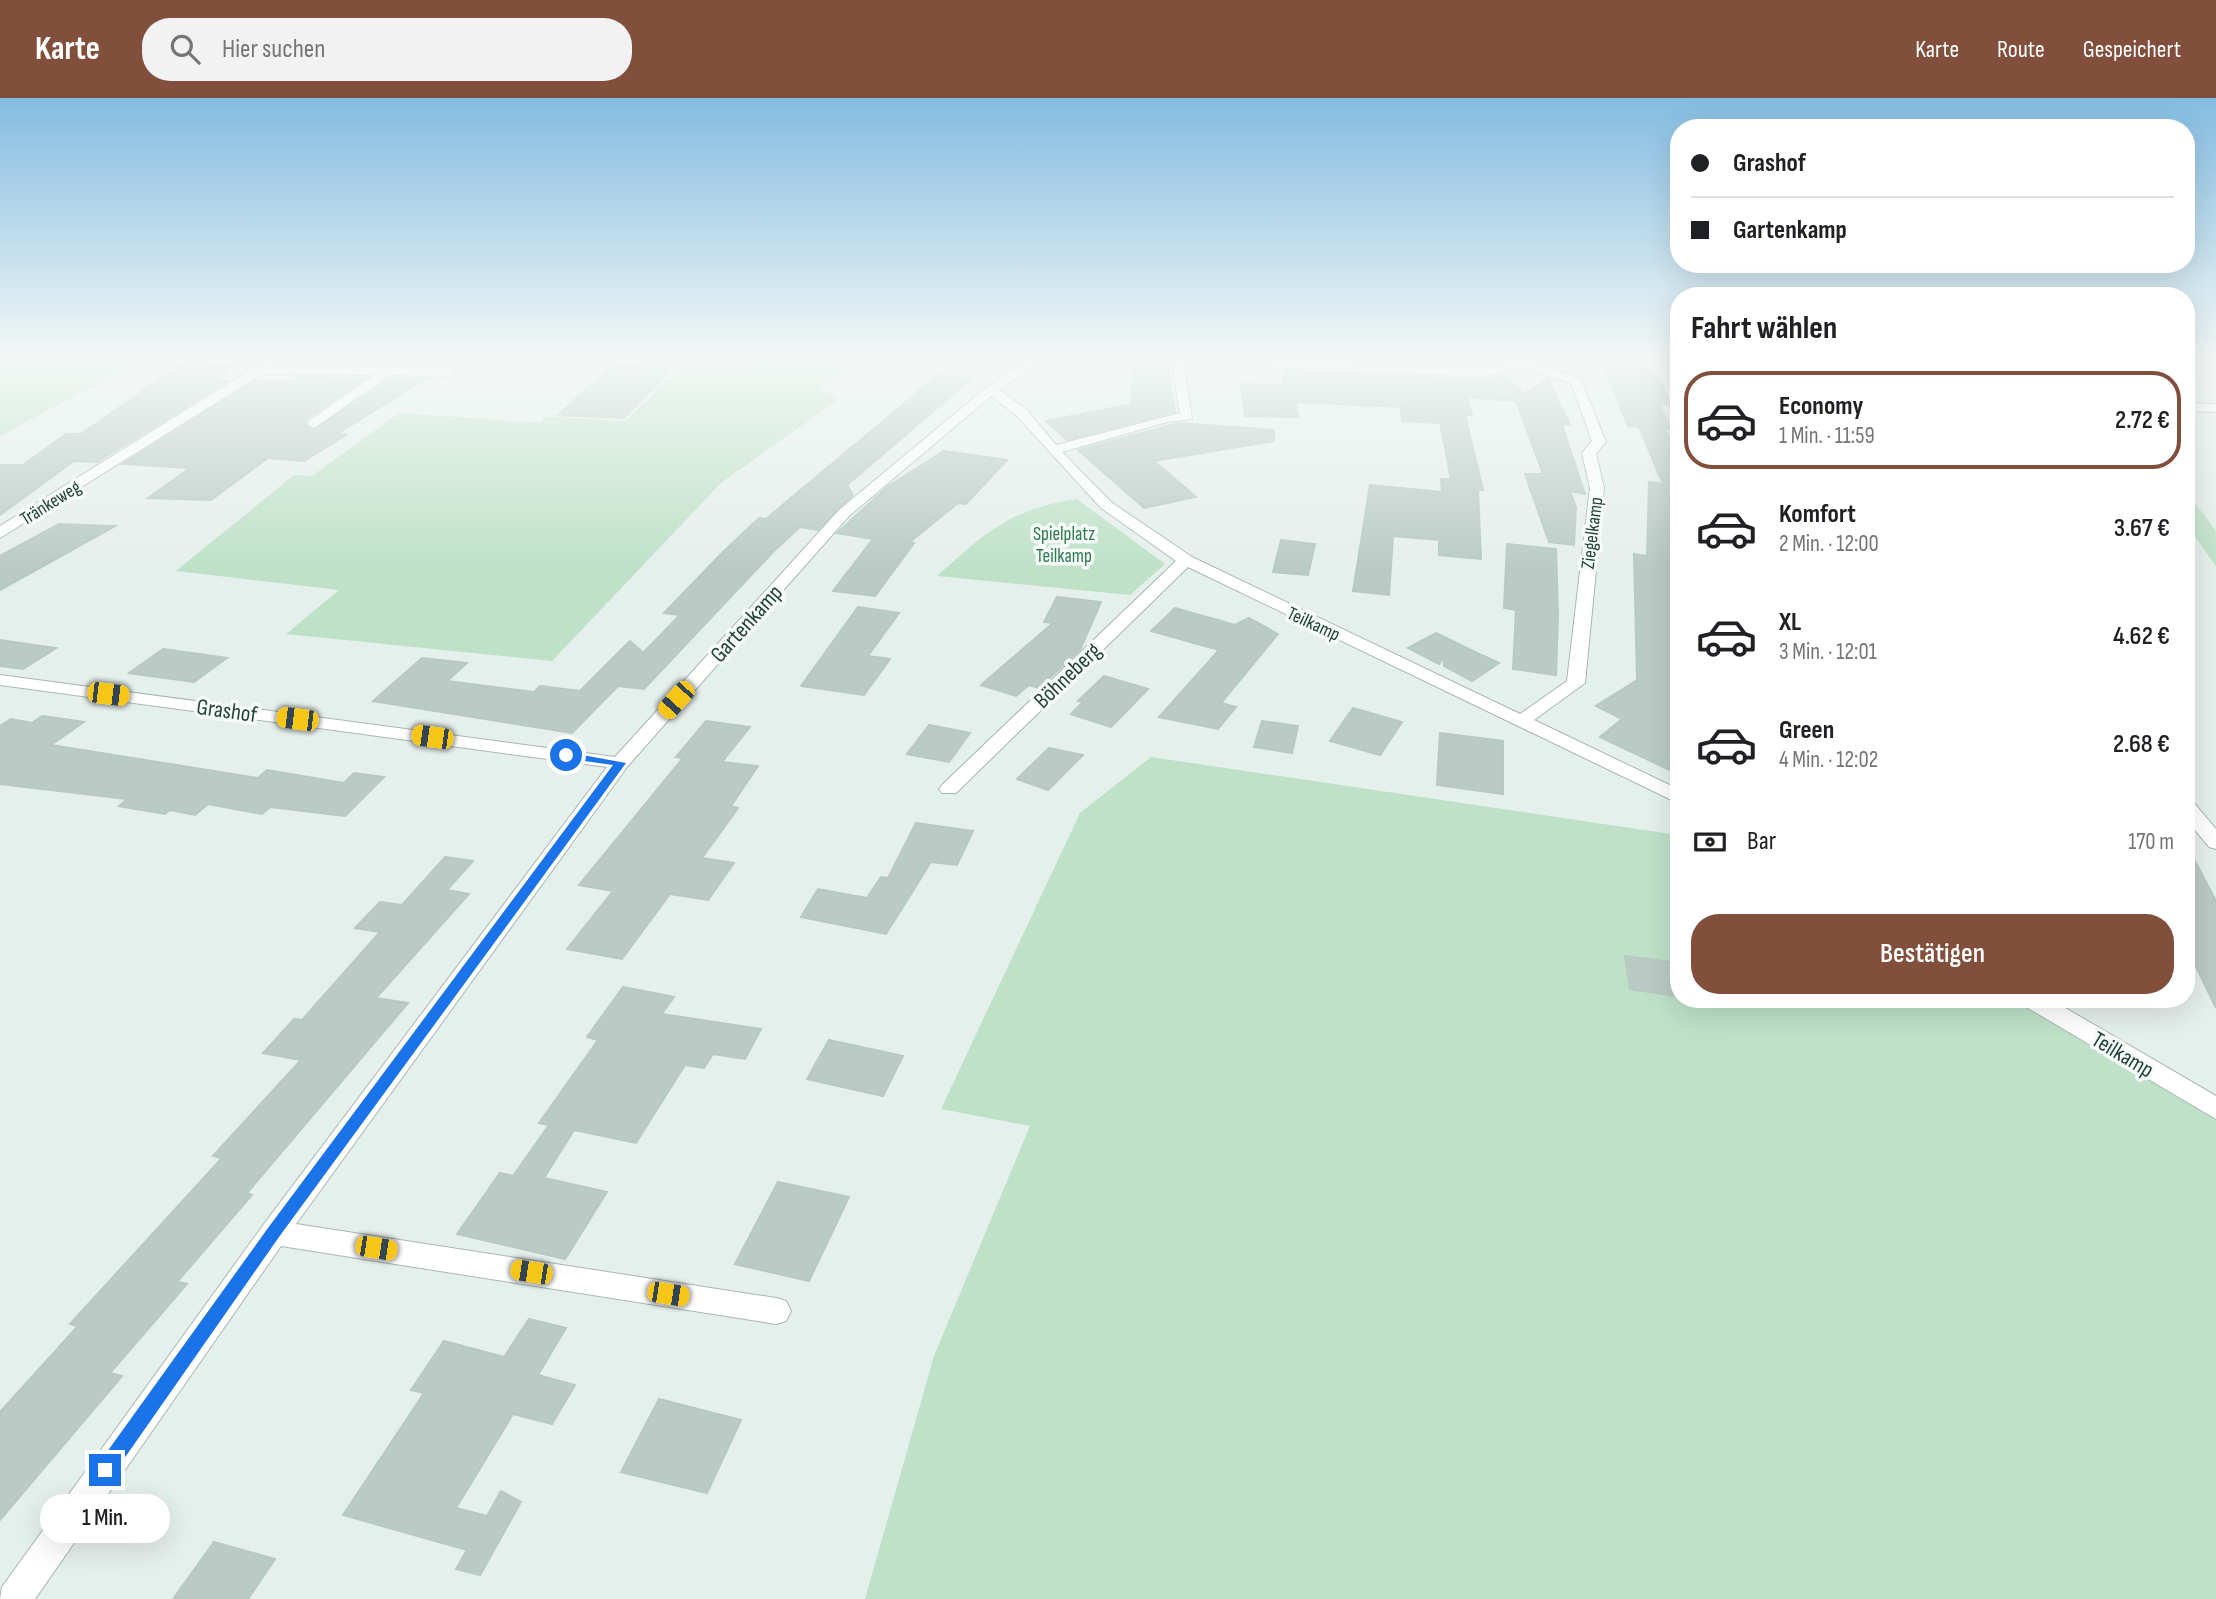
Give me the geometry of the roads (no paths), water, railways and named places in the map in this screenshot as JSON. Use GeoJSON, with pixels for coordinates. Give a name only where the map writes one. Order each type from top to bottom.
{"type":"FeatureCollection","features":[{"type":"Feature","properties":{"kind":"street","name":"Tränkeweg"},"geometry":{"type":"LineString","coordinates":[[0,533],[165,429]]}},
{"type":"Feature","properties":{"kind":"street","name":"Gartenkamp"},"geometry":{"type":"LineString","coordinates":[[14,1599],[274,1233],[620,763],[844,513],[944,429]]}},
{"type":"Feature","properties":{"kind":"street","name":"Teilkamp"},"geometry":{"type":"LineString","coordinates":[[1035,429],[1106,505],[1144,535],[1186,561],[1670,793]]}},
{"type":"Feature","properties":{"kind":"street"},"geometry":{"type":"LineString","coordinates":[[1053,450],[1127,429]]}},
{"type":"Feature","properties":{"kind":"street","name":"Ziegelkamp"},"geometry":{"type":"LineString","coordinates":[[1521,721],[1576,683],[1581,605],[1597,488],[1589,453],[1599,442],[1594,429]]}},
{"type":"Feature","properties":{"kind":"street","name":"Böhneberg"},"geometry":{"type":"LineString","coordinates":[[949,789],[1186,561]]}},
{"type":"Feature","properties":{"kind":"street","name":"Grashof"},"geometry":{"type":"LineString","coordinates":[[0,680],[620,763]]}},
{"type":"Feature","properties":{"kind":"street"},"geometry":{"type":"LineString","coordinates":[[2195,817],[2216,842]]}},
{"type":"Feature","properties":{"kind":"street","name":"Teilkamp"},"geometry":{"type":"LineString","coordinates":[[2046,1008],[2216,1109]]}},
{"type":"Feature","properties":{"kind":"street"},"geometry":{"type":"LineString","coordinates":[[274,1233],[776,1311]]}},
{"type":"Feature","properties":{"kind":"park label","name":"Spielplatz Teilkamp"},"geometry":{"type":"Point","coordinates":[1064,544]}}]}
